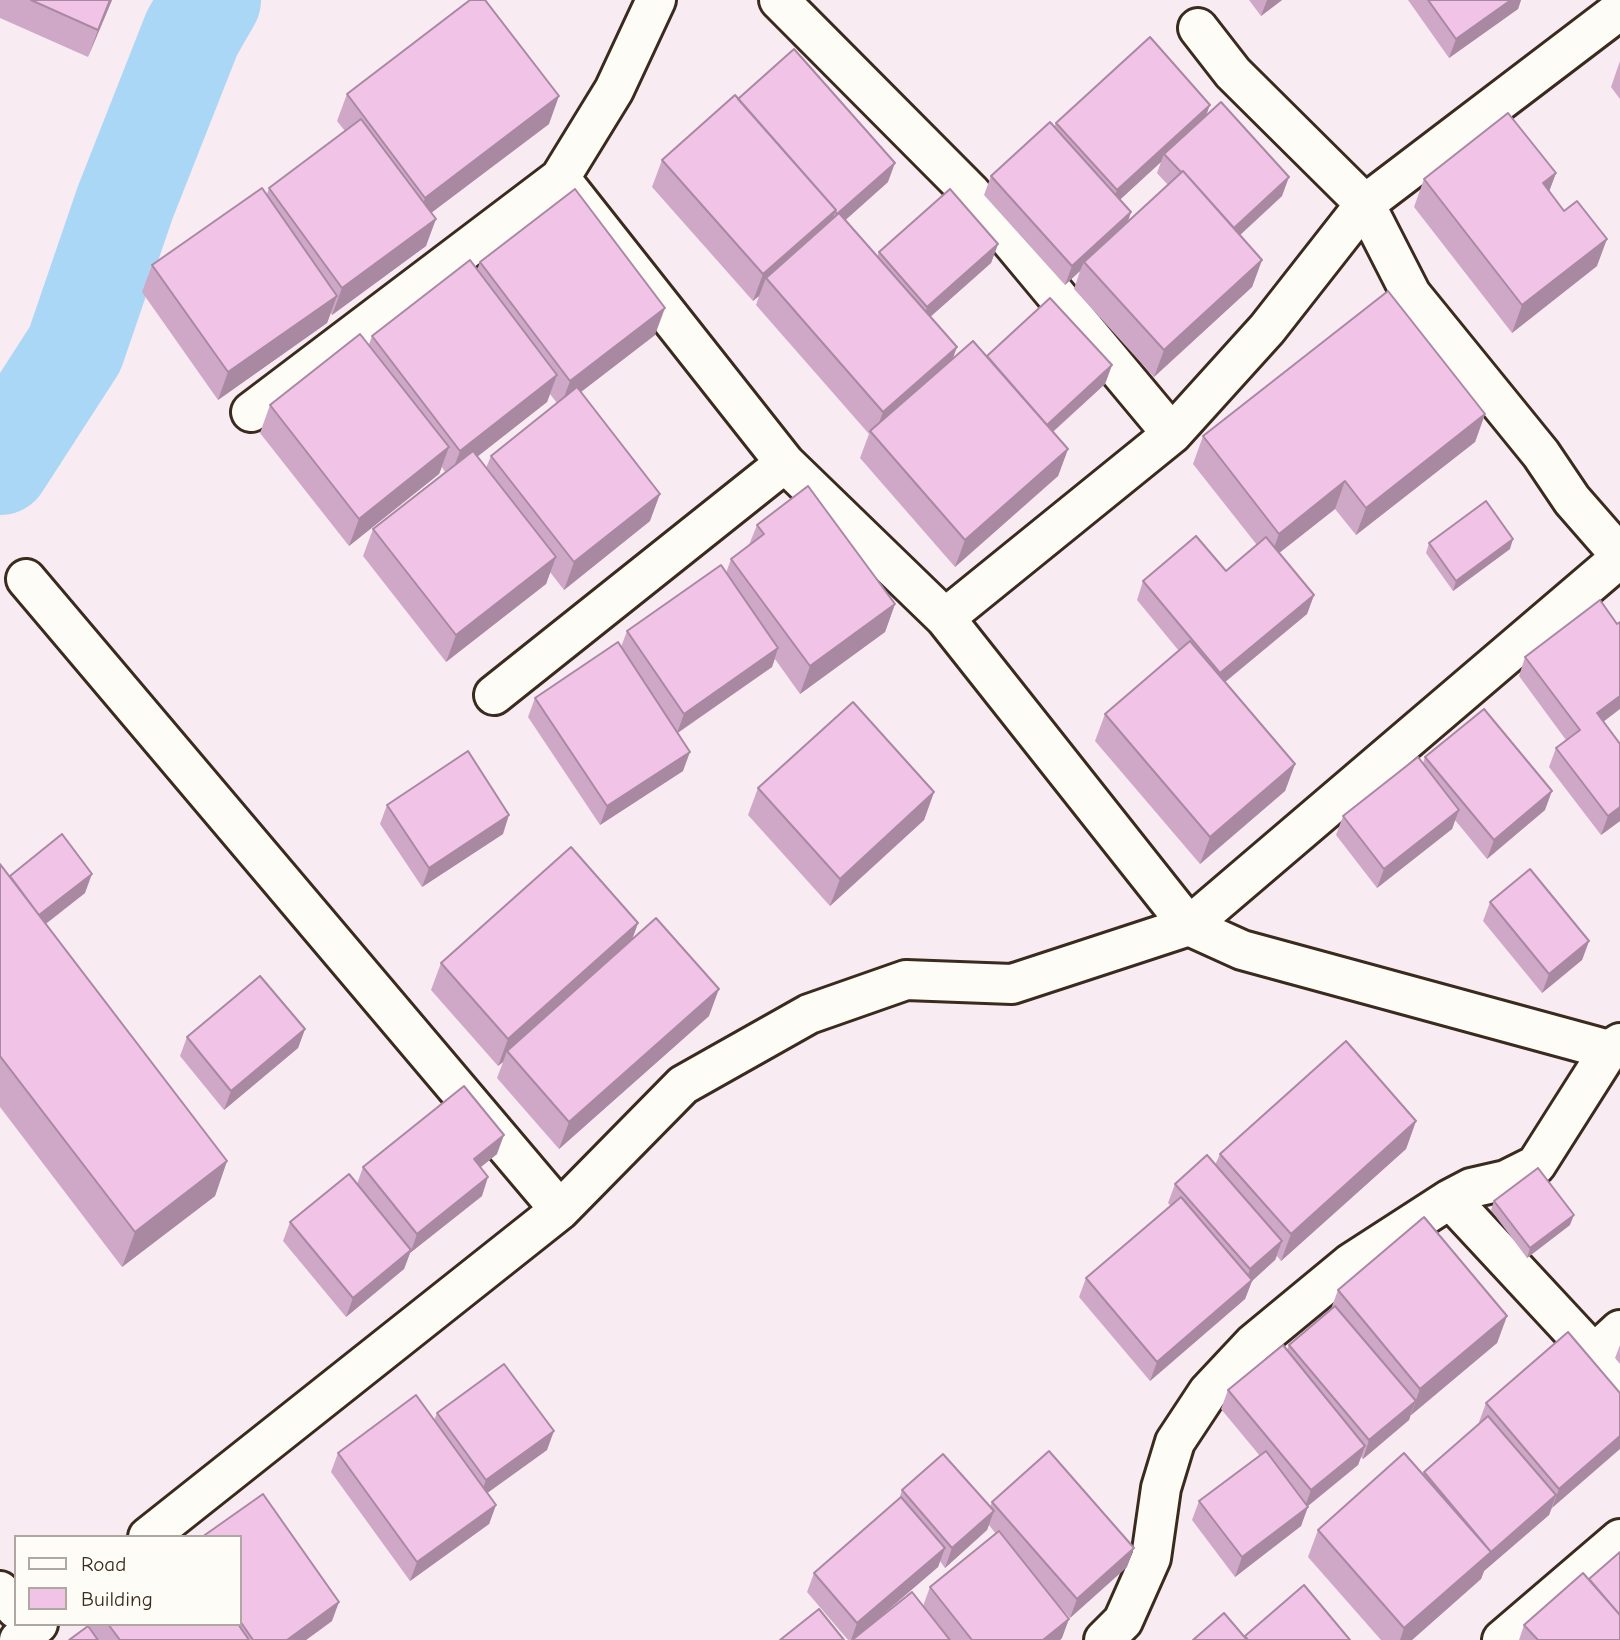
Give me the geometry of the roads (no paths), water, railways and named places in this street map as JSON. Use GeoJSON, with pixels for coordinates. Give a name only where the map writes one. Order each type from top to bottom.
{"type":"FeatureCollection","features":[{"type":"Feature","properties":{"kind":"street"},"geometry":{"type":"LineString","coordinates":[[251,412],[560,178],[614,90],[656,0]]}},
{"type":"Feature","properties":{"kind":"street"},"geometry":{"type":"LineString","coordinates":[[779,0],[971,193],[1172,434]]}},
{"type":"Feature","properties":{"kind":"street"},"geometry":{"type":"LineString","coordinates":[[946,618],[1172,434],[1267,329],[1364,204],[1620,10]]}},
{"type":"Feature","properties":{"kind":"street"},"geometry":{"type":"LineString","coordinates":[[152,1535],[559,1210],[683,1085],[809,1014],[906,980],[1012,984],[1189,926],[1620,556],[1572,500],[1541,454],[1410,295],[1364,204],[1233,73],[1198,28]]}},
{"type":"Feature","properties":{"kind":"street"},"geometry":{"type":"LineString","coordinates":[[560,178],[785,463],[946,618],[1189,926],[1242,950],[1614,1047],[1536,1165],[1506,1180],[1471,1188],[1450,1199],[1351,1263],[1253,1344],[1208,1392],[1175,1443],[1161,1488],[1151,1558],[1123,1621],[1104,1640]]}},
{"type":"Feature","properties":{"kind":"street"},"geometry":{"type":"LineString","coordinates":[[494,695],[785,463]]}},
{"type":"Feature","properties":{"kind":"street"},"geometry":{"type":"LineString","coordinates":[[26,579],[559,1210]]}},
{"type":"Feature","properties":{"kind":"street"},"geometry":{"type":"LineString","coordinates":[[1450,1199],[1607,1342],[1620,1387]]}},
{"type":"Feature","properties":{"kind":"street"},"geometry":{"type":"LineString","coordinates":[[1502,1640],[1620,1539]]}},
{"type":"Feature","properties":{"kind":"street"},"geometry":{"type":"LineString","coordinates":[[0,1591],[14,1609]]}},
{"type":"Feature","properties":{"kind":"waterway"},"geometry":{"type":"LineString","coordinates":[[0,465],[75,349],[125,203],[192,33],[211,0]]}}]}
